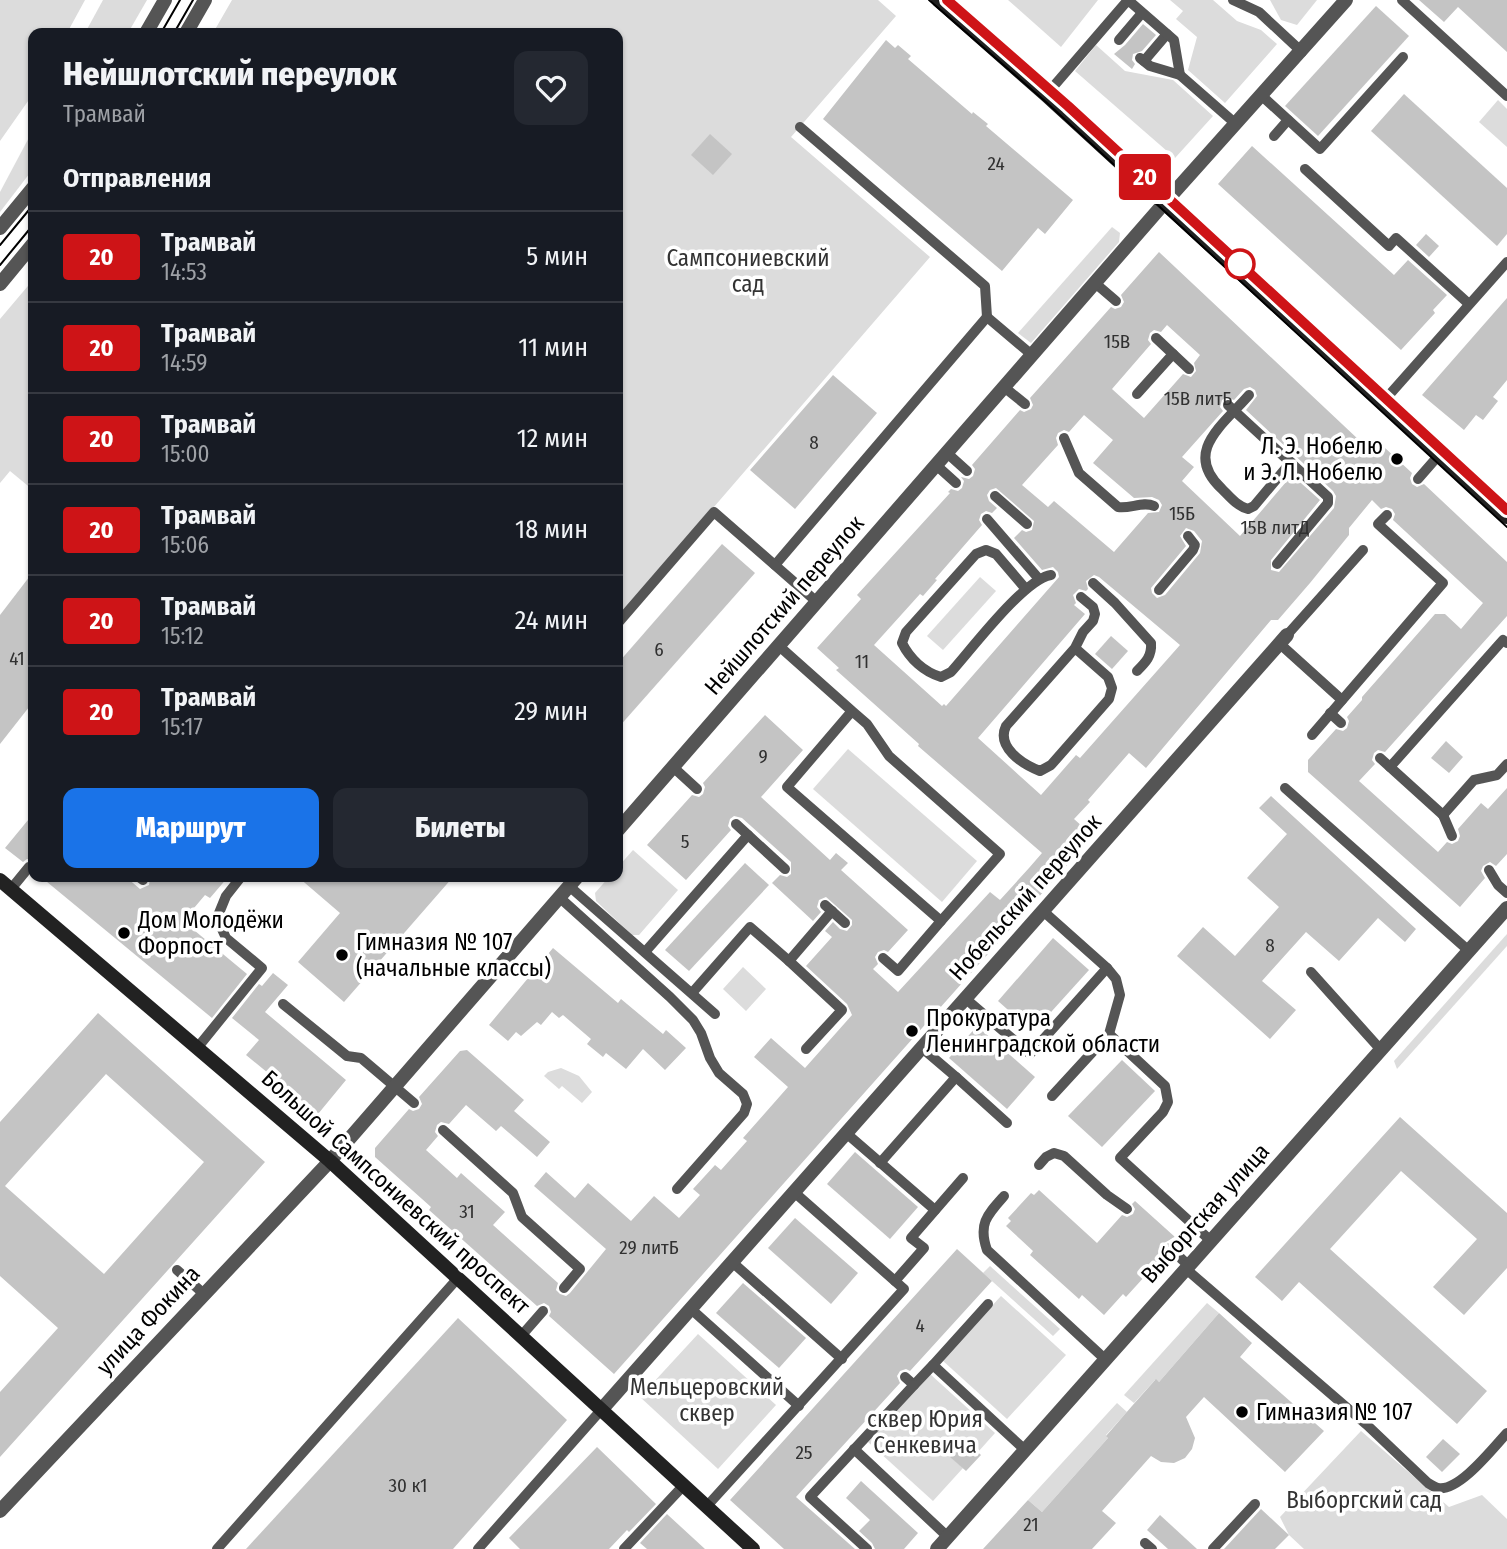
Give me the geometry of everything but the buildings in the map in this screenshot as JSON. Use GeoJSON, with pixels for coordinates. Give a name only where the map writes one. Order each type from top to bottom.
{"type":"FeatureCollection","features":[{"type":"Feature","properties":{"kind":"main road"},"geometry":{"type":"LineString","coordinates":[[938,0],[1046,95],[1507,517]]}},
{"type":"Feature","properties":{"kind":"main road","name":"Большой Сампсониевский проспект"},"geometry":{"type":"LineString","coordinates":[[5,885],[330,1161],[753,1549]]}},
{"type":"Feature","properties":{"kind":"street"},"geometry":{"type":"LineString","coordinates":[[149,28],[165,0]]}},
{"type":"Feature","properties":{"kind":"street"},"geometry":{"type":"LineString","coordinates":[[189,28],[205,0]]}},
{"type":"Feature","properties":{"kind":"street","name":"Нейшлотский переулок"},"geometry":{"type":"LineString","coordinates":[[623,824],[1346,0]]}},
{"type":"Feature","properties":{"kind":"street"},"geometry":{"type":"LineString","coordinates":[[0,228],[28,194]]}},
{"type":"Feature","properties":{"kind":"street"},"geometry":{"type":"LineString","coordinates":[[0,284],[28,250]]}},
{"type":"Feature","properties":{"kind":"street","name":"Нобельский переулок"},"geometry":{"type":"LineString","coordinates":[[602,1409],[1283,640]]}},
{"type":"Feature","properties":{"kind":"street"},"geometry":{"type":"LineString","coordinates":[[330,1161],[569,887]]}},
{"type":"Feature","properties":{"kind":"street","name":"Выборгская улица"},"geometry":{"type":"LineString","coordinates":[[937,1549],[1507,908]]}},
{"type":"Feature","properties":{"kind":"street","name":"улица Фокина"},"geometry":{"type":"LineString","coordinates":[[0,1511],[330,1161]]}},
{"type":"Feature","properties":{"kind":"lane"},"geometry":{"type":"LineString","coordinates":[[1046,95],[1128,0],[1174,40],[1180,75]]}},
{"type":"Feature","properties":{"kind":"lane"},"geometry":{"type":"LineString","coordinates":[[1233,0],[1258,6],[1301,52]]}},
{"type":"Feature","properties":{"kind":"lane"},"geometry":{"type":"LineString","coordinates":[[1402,0],[1507,96]]}},
{"type":"Feature","properties":{"kind":"lane"},"geometry":{"type":"LineString","coordinates":[[1104,27],[1121,42],[1142,13]]}},
{"type":"Feature","properties":{"kind":"lane"},"geometry":{"type":"LineString","coordinates":[[1167,34],[1142,60],[1150,66],[1180,75],[1236,124]]}},
{"type":"Feature","properties":{"kind":"lane"},"geometry":{"type":"LineString","coordinates":[[1262,96],[1320,149],[1403,57]]}},
{"type":"Feature","properties":{"kind":"lane"},"geometry":{"type":"LineString","coordinates":[[1274,136],[1288,120]]}},
{"type":"Feature","properties":{"kind":"lane"},"geometry":{"type":"LineString","coordinates":[[775,565],[987,317],[985,286],[800,127]]}},
{"type":"Feature","properties":{"kind":"lane"},"geometry":{"type":"LineString","coordinates":[[1305,169],[1389,246],[1396,238],[1469,304]]}},
{"type":"Feature","properties":{"kind":"lane"},"geometry":{"type":"LineString","coordinates":[[1382,403],[1507,262]]}},
{"type":"Feature","properties":{"kind":"lane"},"geometry":{"type":"LineString","coordinates":[[1095,283],[1115,301]]}},
{"type":"Feature","properties":{"kind":"lane"},"geometry":{"type":"LineString","coordinates":[[987,317],[1032,355]]}},
{"type":"Feature","properties":{"kind":"lane"},"geometry":{"type":"LineString","coordinates":[[1156,338],[1189,369]]}},
{"type":"Feature","properties":{"kind":"lane"},"geometry":{"type":"LineString","coordinates":[[1137,394],[1172,354]]}},
{"type":"Feature","properties":{"kind":"lane"},"geometry":{"type":"LineString","coordinates":[[1004,387],[1025,404]]}},
{"type":"Feature","properties":{"kind":"lane"},"geometry":{"type":"LineString","coordinates":[[1249,395],[1231,408],[1208,441],[1203,465],[1211,479],[1240,507],[1248,509],[1254,506],[1291,463]]}},
{"type":"Feature","properties":{"kind":"lane"},"geometry":{"type":"LineString","coordinates":[[1231,408],[1328,497],[1328,503],[1277,564]]}},
{"type":"Feature","properties":{"kind":"lane"},"geometry":{"type":"LineString","coordinates":[[1064,438],[1079,473],[1118,507],[1149,503],[1154,506]]}},
{"type":"Feature","properties":{"kind":"lane"},"geometry":{"type":"LineString","coordinates":[[947,453],[967,471]]}},
{"type":"Feature","properties":{"kind":"lane"},"geometry":{"type":"LineString","coordinates":[[1418,479],[1439,455]]}},
{"type":"Feature","properties":{"kind":"lane"},"geometry":{"type":"LineString","coordinates":[[936,466],[956,483]]}},
{"type":"Feature","properties":{"kind":"lane"},"geometry":{"type":"LineString","coordinates":[[995,496],[1027,524]]}},
{"type":"Feature","properties":{"kind":"lane"},"geometry":{"type":"LineString","coordinates":[[623,617],[714,512],[817,602]]}},
{"type":"Feature","properties":{"kind":"lane"},"geometry":{"type":"LineString","coordinates":[[1312,735],[1443,583],[1378,524],[1387,515]]}},
{"type":"Feature","properties":{"kind":"lane"},"geometry":{"type":"LineString","coordinates":[[987,519],[1045,577],[1025,588],[951,672],[941,677],[930,673],[908,654],[902,643],[906,632],[976,554],[986,550],[996,554],[1025,588]]}},
{"type":"Feature","properties":{"kind":"lane"},"geometry":{"type":"LineString","coordinates":[[1159,590],[1193,550],[1195,545],[1188,536]]}},
{"type":"Feature","properties":{"kind":"lane"},"geometry":{"type":"LineString","coordinates":[[1342,701],[1283,640],[1363,550]]}},
{"type":"Feature","properties":{"kind":"lane"},"geometry":{"type":"LineString","coordinates":[[1093,583],[1151,643],[1148,659],[1137,671]]}},
{"type":"Feature","properties":{"kind":"lane"},"geometry":{"type":"LineString","coordinates":[[1075,648],[1108,677],[1112,688],[1109,699],[1051,765],[1040,771],[1029,766],[1007,747],[1003,732],[1075,648],[1083,632],[1093,621],[1096,614],[1093,607],[1081,597]]}},
{"type":"Feature","properties":{"kind":"lane"},"geometry":{"type":"LineString","coordinates":[[1390,767],[1503,640],[1507,643]]}},
{"type":"Feature","properties":{"kind":"lane"},"geometry":{"type":"LineString","coordinates":[[779,646],[867,724],[889,756],[1000,854],[898,971],[883,958]]}},
{"type":"Feature","properties":{"kind":"lane"},"geometry":{"type":"LineString","coordinates":[[852,711],[786,787],[941,921]]}},
{"type":"Feature","properties":{"kind":"lane"},"geometry":{"type":"LineString","coordinates":[[1330,713],[1341,723]]}},
{"type":"Feature","properties":{"kind":"lane"},"geometry":{"type":"LineString","coordinates":[[1380,758],[1443,815],[1452,836]]}},
{"type":"Feature","properties":{"kind":"lane"},"geometry":{"type":"LineString","coordinates":[[1443,815],[1474,780],[1497,775],[1507,764]]}},
{"type":"Feature","properties":{"kind":"lane"},"geometry":{"type":"LineString","coordinates":[[673,767],[698,789]]}},
{"type":"Feature","properties":{"kind":"lane"},"geometry":{"type":"LineString","coordinates":[[1497,775],[1507,784]]}},
{"type":"Feature","properties":{"kind":"lane"},"geometry":{"type":"LineString","coordinates":[[1284,788],[1469,951]]}},
{"type":"Feature","properties":{"kind":"lane"},"geometry":{"type":"LineString","coordinates":[[736,824],[785,869]]}},
{"type":"Feature","properties":{"kind":"lane"},"geometry":{"type":"LineString","coordinates":[[645,952],[748,835]]}},
{"type":"Feature","properties":{"kind":"lane"},"geometry":{"type":"LineString","coordinates":[[5,885],[28,868]]}},
{"type":"Feature","properties":{"kind":"lane"},"geometry":{"type":"LineString","coordinates":[[1489,870],[1498,885],[1507,892]]}},
{"type":"Feature","properties":{"kind":"lane"},"geometry":{"type":"LineString","coordinates":[[198,1047],[262,968],[226,938],[217,918],[226,896],[237,882]]}},
{"type":"Feature","properties":{"kind":"lane"},"geometry":{"type":"LineString","coordinates":[[569,887],[715,1014]]}},
{"type":"Feature","properties":{"kind":"lane"},"geometry":{"type":"LineString","coordinates":[[569,887],[693,1020],[719,1073],[743,1094],[747,1104],[744,1113],[677,1189]]}},
{"type":"Feature","properties":{"kind":"lane"},"geometry":{"type":"LineString","coordinates":[[789,961],[828,908],[845,923]]}},
{"type":"Feature","properties":{"kind":"lane"},"geometry":{"type":"LineString","coordinates":[[1043,911],[1107,968],[1116,979],[1120,995],[1109,1034],[1052,1096]]}},
{"type":"Feature","properties":{"kind":"lane"},"geometry":{"type":"LineString","coordinates":[[692,993],[750,927],[842,1010],[806,1049]]}},
{"type":"Feature","properties":{"kind":"lane"},"geometry":{"type":"LineString","coordinates":[[966,999],[1030,1054],[1107,968]]}},
{"type":"Feature","properties":{"kind":"lane"},"geometry":{"type":"LineString","coordinates":[[1311,972],[1381,1051]]}},
{"type":"Feature","properties":{"kind":"lane"},"geometry":{"type":"LineString","coordinates":[[283,1004],[347,1056],[361,1058],[414,1103]]}},
{"type":"Feature","properties":{"kind":"lane"},"geometry":{"type":"LineString","coordinates":[[1109,1034],[1165,1086],[1168,1102],[1163,1112],[1119,1158],[1211,1241]]}},
{"type":"Feature","properties":{"kind":"lane"},"geometry":{"type":"LineString","coordinates":[[922,1048],[1007,1123]]}},
{"type":"Feature","properties":{"kind":"lane"},"geometry":{"type":"LineString","coordinates":[[880,1163],[956,1077]]}},
{"type":"Feature","properties":{"kind":"lane"},"geometry":{"type":"LineString","coordinates":[[443,1130],[513,1194],[522,1217],[580,1269],[564,1288]]}},
{"type":"Feature","properties":{"kind":"lane"},"geometry":{"type":"LineString","coordinates":[[846,1133],[935,1210]]}},
{"type":"Feature","properties":{"kind":"lane"},"geometry":{"type":"LineString","coordinates":[[1039,1165],[1054,1153],[1064,1156],[1107,1195],[1127,1209]]}},
{"type":"Feature","properties":{"kind":"lane"},"geometry":{"type":"LineString","coordinates":[[895,1281],[924,1248],[912,1238],[963,1178]]}},
{"type":"Feature","properties":{"kind":"lane"},"geometry":{"type":"LineString","coordinates":[[707,1506],[842,1359],[866,1341],[904,1289],[794,1192]]}},
{"type":"Feature","properties":{"kind":"lane"},"geometry":{"type":"LineString","coordinates":[[1004,1196],[989,1212],[983,1224],[982,1238],[987,1250],[1105,1360]]}},
{"type":"Feature","properties":{"kind":"lane"},"geometry":{"type":"LineString","coordinates":[[1170,1248],[1188,1268],[1367,1424],[1428,1483],[1438,1488],[1452,1486],[1472,1470],[1507,1433]]}},
{"type":"Feature","properties":{"kind":"lane"},"geometry":{"type":"LineString","coordinates":[[732,1262],[842,1359]]}},
{"type":"Feature","properties":{"kind":"lane"},"geometry":{"type":"LineString","coordinates":[[177,1270],[204,1294]]}},
{"type":"Feature","properties":{"kind":"lane"},"geometry":{"type":"LineString","coordinates":[[217,1549],[458,1278]]}},
{"type":"Feature","properties":{"kind":"lane"},"geometry":{"type":"LineString","coordinates":[[867,1549],[810,1497],[854,1450],[909,1381],[933,1365],[988,1304]]}},
{"type":"Feature","properties":{"kind":"lane"},"geometry":{"type":"LineString","coordinates":[[691,1309],[799,1406]]}},
{"type":"Feature","properties":{"kind":"lane"},"geometry":{"type":"LineString","coordinates":[[522,1335],[543,1311]]}},
{"type":"Feature","properties":{"kind":"lane"},"geometry":{"type":"LineString","coordinates":[[933,1365],[1025,1450]]}},
{"type":"Feature","properties":{"kind":"lane"},"geometry":{"type":"LineString","coordinates":[[478,1549],[602,1409]]}},
{"type":"Feature","properties":{"kind":"lane"},"geometry":{"type":"LineString","coordinates":[[854,1450],[948,1537]]}},
{"type":"Feature","properties":{"kind":"lane"},"geometry":{"type":"LineString","coordinates":[[624,1549],[684,1485]]}},
{"type":"Feature","properties":{"kind":"lane"},"geometry":{"type":"LineString","coordinates":[[1213,1549],[1255,1504]]}},
{"type":"Feature","properties":{"kind":"green space"},"geometry":{"type":"Polygon","coordinates":[[[0,0],[85,0],[70,28],[28,28],[28,101],[0,141],[0,0]]]}},
{"type":"Feature","properties":{"kind":"green space"},"geometry":{"type":"Polygon","coordinates":[[[103,0],[147,0],[131,28],[88,28],[103,0]]]}},
{"type":"Feature","properties":{"kind":"green space","name":"Сампсониевский сад"},"geometry":{"type":"Polygon","coordinates":[[[232,0],[878,0],[896,16],[791,137],[930,257],[623,612],[623,28],[216,28],[232,0]]]}},
{"type":"Feature","properties":{"kind":"green space"},"geometry":{"type":"Polygon","coordinates":[[[1008,0],[1098,0],[1061,47],[1008,0]]]}},
{"type":"Feature","properties":{"kind":"green space"},"geometry":{"type":"Polygon","coordinates":[[[1170,0],[1213,0],[1237,21],[1261,30],[1277,44],[1225,103],[1188,70],[1197,37],[1176,19],[1183,11],[1170,0]]]}},
{"type":"Feature","properties":{"kind":"green space"},"geometry":{"type":"Polygon","coordinates":[[[1270,0],[1317,0],[1297,25],[1281,20],[1270,0]]]}},
{"type":"Feature","properties":{"kind":"green space"},"geometry":{"type":"Polygon","coordinates":[[[1096,45],[1125,71],[1173,80],[1213,116],[1175,158],[1075,71],[1096,45]]]}},
{"type":"Feature","properties":{"kind":"green space"},"geometry":{"type":"Polygon","coordinates":[[[1498,100],[1507,109],[1507,147],[1479,122],[1498,100]]]}},
{"type":"Feature","properties":{"kind":"green space"},"geometry":{"type":"Polygon","coordinates":[[[28,139],[28,176],[0,212],[0,192],[28,139]]]}},
{"type":"Feature","properties":{"kind":"green space"},"geometry":{"type":"Polygon","coordinates":[[[1112,227],[1120,233],[1119,242],[1031,343],[1018,333],[1112,227]]]}},
{"type":"Feature","properties":{"kind":"green space"},"geometry":{"type":"Polygon","coordinates":[[[28,286],[28,486],[10,471],[0,483],[0,319],[28,286]]]}},
{"type":"Feature","properties":{"kind":"green space"},"geometry":{"type":"Polygon","coordinates":[[[980,577],[996,591],[943,650],[927,636],[980,577]]]}},
{"type":"Feature","properties":{"kind":"green space"},"geometry":{"type":"Polygon","coordinates":[[[848,749],[977,861],[942,902],[813,789],[848,749]]]}},
{"type":"Feature","properties":{"kind":"green space"},"geometry":{"type":"Polygon","coordinates":[[[633,850],[678,890],[639,935],[632,935],[596,901],[595,893],[605,882],[623,882],[623,861],[633,850]]]}},
{"type":"Feature","properties":{"kind":"green space"},"geometry":{"type":"Polygon","coordinates":[[[1507,934],[1507,946],[1397,1069],[1394,1061],[1507,934]]]}},
{"type":"Feature","properties":{"kind":"green space"},"geometry":{"type":"Polygon","coordinates":[[[743,967],[766,989],[746,1011],[723,989],[743,967]]]}},
{"type":"Feature","properties":{"kind":"green space"},"geometry":{"type":"Polygon","coordinates":[[[561,1068],[579,1076],[592,1092],[582,1103],[562,1086],[559,1089],[544,1076],[561,1068]]]}},
{"type":"Feature","properties":{"kind":"green space"},"geometry":{"type":"Polygon","coordinates":[[[990,1266],[1060,1329],[1053,1336],[983,1273],[990,1266]]]}},
{"type":"Feature","properties":{"kind":"green space","name":"сквер Юрия Сенкевича"},"geometry":{"type":"Polygon","coordinates":[[[1001,1296],[1066,1355],[1007,1419],[942,1360],[1001,1296]]]}},
{"type":"Feature","properties":{"kind":"green space"},"geometry":{"type":"Polygon","coordinates":[[[1207,1303],[1219,1313],[1159,1382],[1155,1380],[1134,1403],[1124,1395],[1207,1303]]]}},
{"type":"Feature","properties":{"kind":"green space","name":"Мельцеровский сквер"},"geometry":{"type":"Polygon","coordinates":[[[698,1334],[776,1405],[718,1469],[640,1397],[698,1334]]]}},
{"type":"Feature","properties":{"kind":"green space","name":"сквер Юрия Сенкевича"},"geometry":{"type":"Polygon","coordinates":[[[930,1374],[995,1433],[978,1452],[964,1441],[951,1457],[963,1468],[933,1501],[868,1442],[930,1374]]]}},
{"type":"Feature","properties":{"kind":"green space"},"geometry":{"type":"Polygon","coordinates":[[[1117,1403],[1127,1412],[1106,1435],[1108,1438],[1042,1512],[1028,1500],[1117,1403]]]}},
{"type":"Feature","properties":{"kind":"green space","name":"Выборгский сад"},"geometry":{"type":"Polygon","coordinates":[[[1361,1431],[1449,1507],[1482,1495],[1507,1519],[1507,1549],[1304,1549],[1289,1535],[1280,1517],[1361,1431]]]}},
{"type":"Feature","properties":{"kind":"tram line"},"geometry":{"type":"LineString","coordinates":[[164,28],[180,0]]}},
{"type":"Feature","properties":{"kind":"tram line"},"geometry":{"type":"LineString","coordinates":[[177,28],[193,0]]}},
{"type":"Feature","properties":{"kind":"tram line"},"geometry":{"type":"LineString","coordinates":[[929,0],[1046,102],[1507,527]]}},
{"type":"Feature","properties":{"kind":"tram line"},"geometry":{"type":"LineString","coordinates":[[947,0],[1050,90],[1507,510]]}},
{"type":"Feature","properties":{"kind":"tram line","name":"20"},"geometry":{"type":"LineString","coordinates":[[947,0],[1068,106],[1507,510]]}},
{"type":"Feature","properties":{"kind":"tram line"},"geometry":{"type":"LineString","coordinates":[[0,245],[28,211]]}},
{"type":"Feature","properties":{"kind":"tram line"},"geometry":{"type":"LineString","coordinates":[[0,265],[28,231]]}},
{"type":"Feature","properties":{"kind":"place","name":"Л. Э. Нобелю и Э. Л. Нобелю"},"geometry":{"type":"Point","coordinates":[1397,459]}},
{"type":"Feature","properties":{"kind":"place","name":"Дом Молодёжи Форпост"},"geometry":{"type":"Point","coordinates":[124,933]}},
{"type":"Feature","properties":{"kind":"place","name":"Гимназия № 107 (начальные классы)"},"geometry":{"type":"Point","coordinates":[342,955]}},
{"type":"Feature","properties":{"kind":"place","name":"Прокуратура Ленинградской области"},"geometry":{"type":"Point","coordinates":[912,1031]}},
{"type":"Feature","properties":{"kind":"place","name":"Гимназия № 107"},"geometry":{"type":"Point","coordinates":[1242,1412]}}]}
